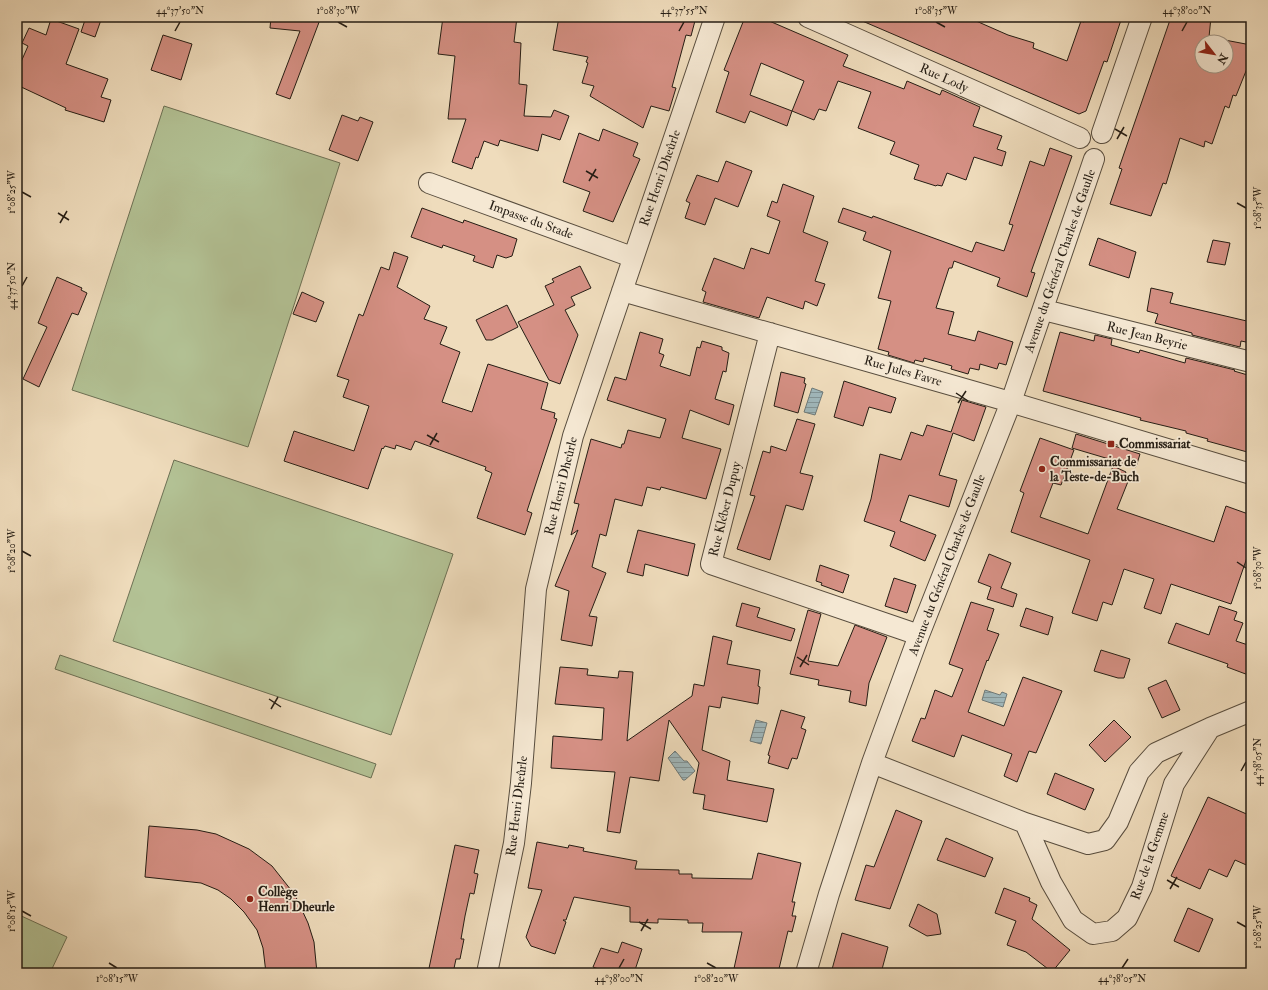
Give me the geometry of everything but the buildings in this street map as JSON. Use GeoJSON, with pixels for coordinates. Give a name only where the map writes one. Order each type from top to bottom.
{"type":"FeatureCollection","features":[{"type":"Feature","properties":{"kind":"street","name":"Rue Henri Dheûrle"},"geometry":{"type":"LineString","coordinates":[[488,973],[514,843],[521,783],[536,589],[573,436],[632,257],[715,17]]}},
{"type":"Feature","properties":{"kind":"street","name":"Rue Lody"},"geometry":{"type":"LineString","coordinates":[[808,17],[1080,138]]}},
{"type":"Feature","properties":{"kind":"street"},"geometry":{"type":"LineString","coordinates":[[1102,133],[1142,17]]}},
{"type":"Feature","properties":{"kind":"street"},"geometry":{"type":"LineString","coordinates":[[1088,130],[1097,130],[1102,133],[1107,140],[1106,150],[1099,157],[1094,159],[1084,156],[1081,153],[1078,144],[1080,138],[1088,130]]}},
{"type":"Feature","properties":{"kind":"street","name":"Avenue du Général Charles de Gaulle"},"geometry":{"type":"LineString","coordinates":[[806,973],[829,894],[872,763],[919,635],[1011,402],[1044,310],[1094,159]]}},
{"type":"Feature","properties":{"kind":"street","name":"Impasse du Stade"},"geometry":{"type":"LineString","coordinates":[[429,183],[632,257]]}},
{"type":"Feature","properties":{"kind":"street","name":"Rue Jules Favre"},"geometry":{"type":"LineString","coordinates":[[622,291],[1011,402],[1251,474]]}},
{"type":"Feature","properties":{"kind":"street","name":"Rue Jean Beyrie"},"geometry":{"type":"LineString","coordinates":[[1044,310],[1251,362]]}},
{"type":"Feature","properties":{"kind":"street","name":"Rue Kléber Dupuy"},"geometry":{"type":"LineString","coordinates":[[770,333],[711,564],[919,635]]}},
{"type":"Feature","properties":{"kind":"street"},"geometry":{"type":"LineString","coordinates":[[872,763],[1025,823],[1088,844],[1105,840],[1118,822],[1139,772],[1156,754],[1210,728],[1251,711]]}},
{"type":"Feature","properties":{"kind":"street","name":"Rue de la Gemme"},"geometry":{"type":"LineString","coordinates":[[1025,823],[1051,882],[1073,920],[1093,934],[1112,931],[1127,918],[1142,887],[1174,784],[1210,728]]}},
{"type":"Feature","properties":{"kind":"green space"},"geometry":{"type":"Polygon","coordinates":[[[164,106],[340,163],[248,447],[72,390],[164,106]]]}},
{"type":"Feature","properties":{"kind":"green space"},"geometry":{"type":"Polygon","coordinates":[[[174,460],[453,554],[391,735],[113,641],[174,460]]]}},
{"type":"Feature","properties":{"kind":"green space"},"geometry":{"type":"Polygon","coordinates":[[[60,655],[376,764],[371,778],[55,669],[60,655]]]}},
{"type":"Feature","properties":{"kind":"green space"},"geometry":{"type":"Polygon","coordinates":[[[17,914],[67,937],[50,973],[17,973],[17,914]]]}},
{"type":"Feature","properties":{"kind":"water"},"geometry":{"type":"Polygon","coordinates":[[[812,388],[823,392],[815,415],[804,412],[812,388]]]}},
{"type":"Feature","properties":{"kind":"water"},"geometry":{"type":"Polygon","coordinates":[[[985,690],[1000,695],[1002,692],[1007,694],[1003,707],[982,700],[985,690]]]}},
{"type":"Feature","properties":{"kind":"water"},"geometry":{"type":"Polygon","coordinates":[[[756,720],[767,723],[761,744],[750,741],[756,720]]]}},
{"type":"Feature","properties":{"kind":"water"},"geometry":{"type":"Polygon","coordinates":[[[675,751],[684,761],[687,761],[695,771],[685,780],[683,780],[668,758],[675,751]]]}},
{"type":"Feature","properties":{"kind":"place","name":"Commissariat"},"geometry":{"type":"Point","coordinates":[1111,444]}},
{"type":"Feature","properties":{"kind":"place","name":"Commissariat de la Teste-de-Buch"},"geometry":{"type":"Point","coordinates":[1042,469]}},
{"type":"Feature","properties":{"kind":"place","name":"Collège Henri Dheurle"},"geometry":{"type":"Point","coordinates":[250,899]}}]}
